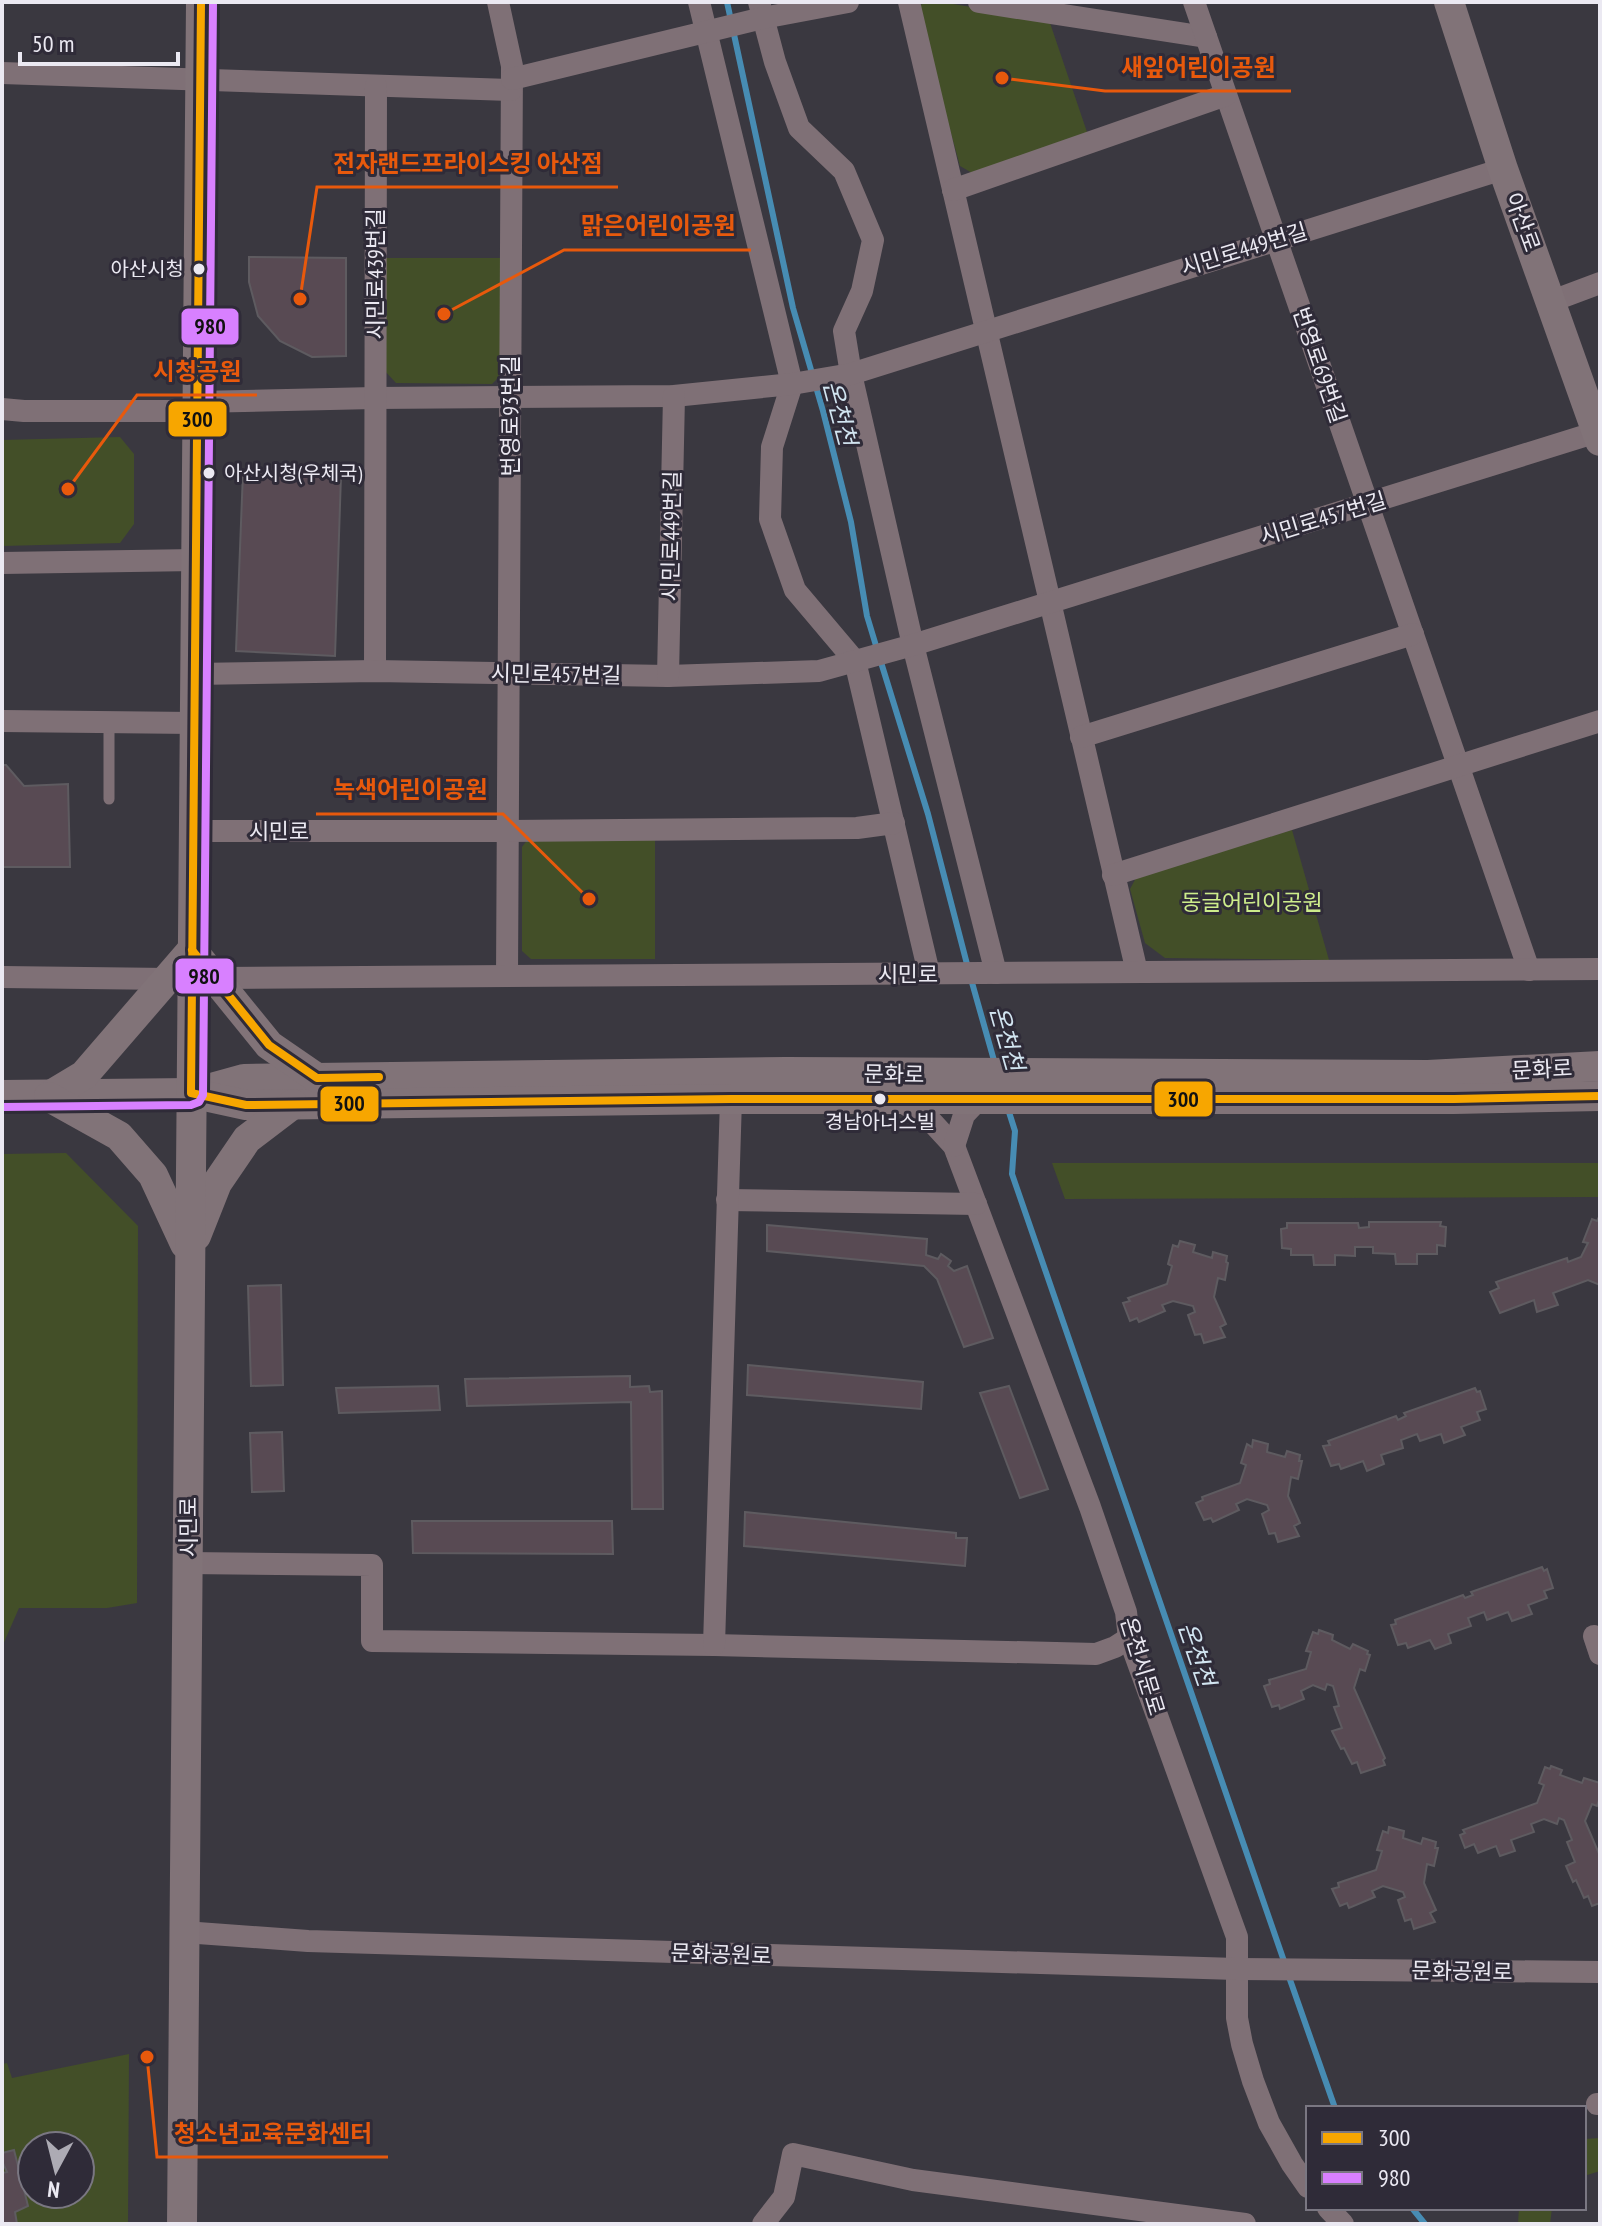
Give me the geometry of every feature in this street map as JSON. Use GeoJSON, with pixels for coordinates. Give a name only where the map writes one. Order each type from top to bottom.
{"type":"FeatureCollection","features":[{"type":"Feature","properties":{"kind":"main road","name":"시민로"},"geometry":{"type":"LineString","coordinates":[[182,2224],[201,2]]}},
{"type":"Feature","properties":{"kind":"main road","name":"아산로"},"geometry":{"type":"LineString","coordinates":[[1449,2],[1503,169],[1598,437]]}},
{"type":"Feature","properties":{"kind":"main road"},"geometry":{"type":"LineString","coordinates":[[48,1096],[84,1075],[192,950],[269,1045],[317,1078]]}},
{"type":"Feature","properties":{"kind":"main road","name":"문화로"},"geometry":{"type":"LineString","coordinates":[[1022,1087],[1428,1075],[1600,1066]]}},
{"type":"Feature","properties":{"kind":"main road","name":"문화로"},"geometry":{"type":"LineString","coordinates":[[191,1093],[244,1079],[786,1072],[965,1097]]}},
{"type":"Feature","properties":{"kind":"main road"},"geometry":{"type":"LineString","coordinates":[[965,1097],[1022,1087]]}},
{"type":"Feature","properties":{"kind":"main road","name":"문화로"},"geometry":{"type":"LineString","coordinates":[[1022,1087],[1454,1099],[1600,1096]]}},
{"type":"Feature","properties":{"kind":"main road","name":"문화로"},"geometry":{"type":"LineString","coordinates":[[2,1095],[191,1093],[246,1105],[965,1097]]}},
{"type":"Feature","properties":{"kind":"main road"},"geometry":{"type":"LineString","coordinates":[[48,1096],[119,1136],[153,1175],[190,1253]]}},
{"type":"Feature","properties":{"kind":"main road"},"geometry":{"type":"LineString","coordinates":[[190,1253],[217,1183],[247,1139],[293,1104]]}},
{"type":"Feature","properties":{"kind":"street","name":"번영로93번길"},"geometry":{"type":"LineString","coordinates":[[498,2],[512,66],[507,976]]}},
{"type":"Feature","properties":{"kind":"street"},"geometry":{"type":"LineString","coordinates":[[699,2],[792,384],[772,447],[770,519],[795,590],[855,661],[929,973]]}},
{"type":"Feature","properties":{"kind":"street"},"geometry":{"type":"LineString","coordinates":[[2,73],[376,86],[512,85],[707,32],[761,10],[848,2]]}},
{"type":"Feature","properties":{"kind":"street"},"geometry":{"type":"LineString","coordinates":[[909,2],[1137,972]]}},
{"type":"Feature","properties":{"kind":"street"},"geometry":{"type":"LineString","coordinates":[[979,2],[1206,37]]}},
{"type":"Feature","properties":{"kind":"street","name":"번영로69번길"},"geometry":{"type":"LineString","coordinates":[[1194,2],[1529,970]]}},
{"type":"Feature","properties":{"kind":"street"},"geometry":{"type":"LineString","coordinates":[[761,10],[775,62],[799,128],[844,171],[873,240],[862,291],[844,331],[851,374],[913,645],[996,973]]}},
{"type":"Feature","properties":{"kind":"street","name":"시민로439번길"},"geometry":{"type":"LineString","coordinates":[[374,398],[376,86]]}},
{"type":"Feature","properties":{"kind":"street"},"geometry":{"type":"LineString","coordinates":[[953,190],[1226,95]]}},
{"type":"Feature","properties":{"kind":"street","name":"시민로449번길"},"geometry":{"type":"LineString","coordinates":[[792,384],[851,374],[1503,169]]}},
{"type":"Feature","properties":{"kind":"street"},"geometry":{"type":"LineString","coordinates":[[1552,301],[1600,283]]}},
{"type":"Feature","properties":{"kind":"street"},"geometry":{"type":"LineString","coordinates":[[2,409],[197,407],[374,398],[674,396],[792,384]]}},
{"type":"Feature","properties":{"kind":"street","name":"시민로449번길"},"geometry":{"type":"LineString","coordinates":[[668,676],[674,396]]}},
{"type":"Feature","properties":{"kind":"street"},"geometry":{"type":"LineString","coordinates":[[374,398],[375,671]]}},
{"type":"Feature","properties":{"kind":"street","name":"시민로457번길"},"geometry":{"type":"LineString","coordinates":[[195,674],[375,671],[668,676],[819,671],[1598,437]]}},
{"type":"Feature","properties":{"kind":"street"},"geometry":{"type":"LineString","coordinates":[[2,563],[196,560]]}},
{"type":"Feature","properties":{"kind":"street"},"geometry":{"type":"LineString","coordinates":[[1081,737],[1413,634]]}},
{"type":"Feature","properties":{"kind":"street"},"geometry":{"type":"LineString","coordinates":[[2,721],[194,723]]}},
{"type":"Feature","properties":{"kind":"street"},"geometry":{"type":"LineString","coordinates":[[1113,875],[1600,721]]}},
{"type":"Feature","properties":{"kind":"street"},"geometry":{"type":"LineString","coordinates":[[508,831],[857,828],[894,823]]}},
{"type":"Feature","properties":{"kind":"street","name":"시민로"},"geometry":{"type":"LineString","coordinates":[[193,831],[508,831]]}},
{"type":"Feature","properties":{"kind":"street","name":"시민로"},"geometry":{"type":"LineString","coordinates":[[217,978],[1600,969]]}},
{"type":"Feature","properties":{"kind":"street"},"geometry":{"type":"LineString","coordinates":[[2,977],[169,979]]}},
{"type":"Feature","properties":{"kind":"street"},"geometry":{"type":"LineString","coordinates":[[954,1146],[965,1097]]}},
{"type":"Feature","properties":{"kind":"street"},"geometry":{"type":"LineString","coordinates":[[714,1645],[731,1099]]}},
{"type":"Feature","properties":{"kind":"street"},"geometry":{"type":"LineString","coordinates":[[898,1099],[931,1121],[954,1146]]}},
{"type":"Feature","properties":{"kind":"street","name":"온천시문로"},"geometry":{"type":"LineString","coordinates":[[954,1146],[1090,1507],[1126,1612],[1129,1638],[1248,1970],[1237,2018],[1253,2081],[1269,2123],[1306,2184]]}},
{"type":"Feature","properties":{"kind":"street"},"geometry":{"type":"LineString","coordinates":[[727,1200],[976,1204]]}},
{"type":"Feature","properties":{"kind":"street"},"geometry":{"type":"LineString","coordinates":[[187,1563],[372,1565],[372,1641],[1096,1654],[1129,1638]]}},
{"type":"Feature","properties":{"kind":"street","name":"문화공원로"},"geometry":{"type":"LineString","coordinates":[[184,1932],[324,1941],[1248,1970],[1600,1972]]}},
{"type":"Feature","properties":{"kind":"street"},"geometry":{"type":"LineString","coordinates":[[763,2224],[784,2197],[793,2154],[913,2180],[1245,2224]]}},
{"type":"Feature","properties":{"kind":"lane"},"geometry":{"type":"LineString","coordinates":[[109,722],[109,799]]}},
{"type":"Feature","properties":{"kind":"green space"},"geometry":{"type":"Polygon","coordinates":[[[924,2],[941,2],[1049,20],[1088,135],[974,174],[960,166],[917,9],[924,2]]]}},
{"type":"Feature","properties":{"kind":"green space"},"geometry":{"type":"Polygon","coordinates":[[[384,258],[502,258],[503,373],[492,384],[396,383],[385,371],[384,258]]]}},
{"type":"Feature","properties":{"kind":"green space"},"geometry":{"type":"Polygon","coordinates":[[[120,437],[134,454],[134,524],[120,543],[2,546],[2,440],[120,437]]]}},
{"type":"Feature","properties":{"kind":"green space","name":"동글어린이공원"},"geometry":{"type":"Polygon","coordinates":[[[1292,830],[1329,960],[1165,958],[1145,943],[1130,889],[1137,876],[1292,830]]]}},
{"type":"Feature","properties":{"kind":"green space"},"geometry":{"type":"Polygon","coordinates":[[[528,839],[655,840],[655,959],[531,959],[522,951],[522,847],[528,839]]]}},
{"type":"Feature","properties":{"kind":"green space"},"geometry":{"type":"Polygon","coordinates":[[[66,1153],[138,1226],[137,1603],[107,1608],[19,1608],[2,1647],[2,1154],[66,1153]]]}},
{"type":"Feature","properties":{"kind":"green space"},"geometry":{"type":"Polygon","coordinates":[[[1052,1163],[1600,1163],[1600,1197],[1065,1199],[1052,1163]]]}},
{"type":"Feature","properties":{"kind":"green space"},"geometry":{"type":"Polygon","coordinates":[[[129,2054],[128,2224],[2,2224],[2,2064],[7,2063],[12,2078],[129,2054]]]}},
{"type":"Feature","properties":{"kind":"green space"},"geometry":{"type":"Polygon","coordinates":[[[1600,2138],[1600,2171],[1586,2175],[1586,2139],[1600,2138]]]}},
{"type":"Feature","properties":{"kind":"green space"},"geometry":{"type":"Polygon","coordinates":[[[1519,2210],[1552,2210],[1550,2224],[1518,2224],[1519,2210]]]}},
{"type":"Feature","properties":{"kind":"building"},"geometry":{"type":"Polygon","coordinates":[[[249,257],[346,258],[346,356],[312,357],[280,341],[258,316],[249,282],[249,257]]]}},
{"type":"Feature","properties":{"kind":"building"},"geometry":{"type":"Polygon","coordinates":[[[243,472],[341,475],[335,656],[236,651],[243,472]]]}},
{"type":"Feature","properties":{"kind":"building"},"geometry":{"type":"Polygon","coordinates":[[[2,765],[6,765],[24,786],[68,784],[70,867],[2,867],[2,765]]]}},
{"type":"Feature","properties":{"kind":"building"},"geometry":{"type":"Polygon","coordinates":[[[1599,1217],[1600,1285],[1588,1280],[1553,1293],[1558,1305],[1537,1312],[1534,1300],[1500,1313],[1490,1292],[1499,1288],[1496,1282],[1567,1258],[1568,1262],[1581,1257],[1588,1243],[1583,1242],[1592,1219],[1597,1221],[1599,1217]]]}},
{"type":"Feature","properties":{"kind":"building"},"geometry":{"type":"Polygon","coordinates":[[[1369,1222],[1441,1222],[1440,1226],[1446,1227],[1445,1246],[1437,1245],[1437,1254],[1417,1254],[1417,1264],[1396,1264],[1395,1254],[1373,1253],[1373,1247],[1355,1247],[1355,1256],[1335,1255],[1335,1265],[1314,1265],[1313,1255],[1291,1255],[1291,1249],[1282,1248],[1281,1229],[1287,1228],[1287,1223],[1358,1223],[1359,1228],[1369,1227],[1369,1222]]]}},
{"type":"Feature","properties":{"kind":"building"},"geometry":{"type":"Polygon","coordinates":[[[767,1225],[927,1239],[926,1255],[938,1259],[941,1254],[951,1261],[948,1266],[954,1271],[967,1266],[993,1338],[964,1347],[937,1279],[924,1266],[767,1251],[767,1225]]]}},
{"type":"Feature","properties":{"kind":"building"},"geometry":{"type":"Polygon","coordinates":[[[1180,1241],[1195,1245],[1193,1252],[1212,1258],[1213,1252],[1227,1256],[1225,1280],[1218,1278],[1214,1297],[1226,1324],[1220,1327],[1225,1337],[1204,1343],[1201,1334],[1195,1335],[1188,1315],[1195,1312],[1193,1306],[1173,1301],[1162,1305],[1165,1311],[1139,1322],[1137,1318],[1130,1321],[1123,1303],[1130,1301],[1128,1298],[1167,1284],[1173,1245],[1178,1247],[1180,1241]]]}},
{"type":"Feature","properties":{"kind":"building"},"geometry":{"type":"Polygon","coordinates":[[[281,1285],[283,1385],[251,1386],[248,1286],[281,1285]]]}},
{"type":"Feature","properties":{"kind":"building"},"geometry":{"type":"Polygon","coordinates":[[[748,1365],[923,1382],[921,1409],[747,1395],[748,1365]]]}},
{"type":"Feature","properties":{"kind":"building"},"geometry":{"type":"Polygon","coordinates":[[[630,1376],[630,1387],[649,1386],[650,1392],[662,1391],[663,1509],[632,1509],[631,1402],[467,1406],[465,1379],[630,1376]]]}},
{"type":"Feature","properties":{"kind":"building"},"geometry":{"type":"Polygon","coordinates":[[[438,1386],[440,1410],[339,1413],[336,1388],[438,1386]]]}},
{"type":"Feature","properties":{"kind":"building"},"geometry":{"type":"Polygon","coordinates":[[[1009,1386],[1048,1489],[1020,1498],[980,1393],[1009,1386]]]}},
{"type":"Feature","properties":{"kind":"building"},"geometry":{"type":"Polygon","coordinates":[[[1475,1388],[1477,1392],[1480,1391],[1486,1409],[1477,1412],[1480,1420],[1461,1427],[1465,1435],[1444,1443],[1441,1434],[1420,1441],[1417,1434],[1401,1440],[1403,1448],[1381,1455],[1384,1464],[1367,1471],[1363,1461],[1341,1469],[1339,1464],[1331,1466],[1323,1446],[1330,1445],[1328,1441],[1396,1416],[1398,1420],[1406,1416],[1404,1413],[1475,1388]]]}},
{"type":"Feature","properties":{"kind":"building"},"geometry":{"type":"Polygon","coordinates":[[[282,1432],[284,1491],[252,1492],[250,1433],[282,1432]]]}},
{"type":"Feature","properties":{"kind":"building"},"geometry":{"type":"Polygon","coordinates":[[[1253,1440],[1268,1444],[1267,1452],[1285,1457],[1287,1451],[1300,1455],[1299,1461],[1302,1461],[1298,1479],[1291,1477],[1288,1496],[1300,1523],[1294,1526],[1299,1536],[1278,1542],[1275,1533],[1269,1534],[1262,1514],[1269,1510],[1267,1505],[1247,1499],[1236,1504],[1239,1510],[1213,1522],[1211,1518],[1204,1520],[1196,1503],[1203,1500],[1202,1497],[1240,1483],[1246,1465],[1241,1463],[1247,1444],[1252,1447],[1253,1440]]]}},
{"type":"Feature","properties":{"kind":"building"},"geometry":{"type":"Polygon","coordinates":[[[745,1512],[956,1533],[956,1538],[967,1538],[965,1566],[744,1546],[745,1512]]]}},
{"type":"Feature","properties":{"kind":"building"},"geometry":{"type":"Polygon","coordinates":[[[412,1521],[612,1521],[613,1554],[413,1553],[412,1521]]]}},
{"type":"Feature","properties":{"kind":"building"},"geometry":{"type":"Polygon","coordinates":[[[1542,1567],[1544,1571],[1547,1569],[1553,1588],[1544,1591],[1547,1598],[1528,1605],[1532,1614],[1512,1621],[1508,1612],[1487,1620],[1484,1612],[1468,1618],[1471,1626],[1448,1634],[1451,1643],[1435,1649],[1430,1640],[1408,1648],[1406,1643],[1398,1645],[1391,1625],[1396,1624],[1395,1620],[1463,1595],[1465,1598],[1473,1595],[1471,1592],[1542,1567]]]}},
{"type":"Feature","properties":{"kind":"building"},"geometry":{"type":"Polygon","coordinates":[[[1319,1630],[1333,1635],[1332,1640],[1350,1649],[1353,1644],[1370,1655],[1365,1671],[1360,1669],[1354,1688],[1385,1758],[1385,1765],[1361,1773],[1357,1762],[1352,1764],[1344,1748],[1341,1749],[1332,1731],[1342,1728],[1334,1707],[1339,1706],[1333,1686],[1327,1684],[1325,1690],[1313,1685],[1301,1691],[1304,1699],[1280,1709],[1279,1705],[1272,1707],[1264,1686],[1270,1684],[1269,1680],[1306,1669],[1311,1652],[1306,1651],[1313,1632],[1318,1634],[1319,1630]]]}},
{"type":"Feature","properties":{"kind":"building"},"geometry":{"type":"Polygon","coordinates":[[[1551,1766],[1562,1770],[1560,1775],[1582,1783],[1584,1778],[1600,1783],[1597,1806],[1592,1804],[1585,1821],[1600,1856],[1600,1903],[1592,1906],[1588,1896],[1584,1898],[1576,1880],[1573,1882],[1566,1866],[1575,1862],[1567,1842],[1572,1840],[1564,1820],[1559,1818],[1557,1824],[1544,1819],[1531,1824],[1534,1832],[1511,1840],[1515,1851],[1500,1856],[1496,1846],[1478,1853],[1474,1844],[1465,1848],[1460,1835],[1465,1833],[1463,1830],[1537,1803],[1544,1785],[1539,1783],[1545,1767],[1550,1769],[1551,1766]]]}},
{"type":"Feature","properties":{"kind":"building"},"geometry":{"type":"Polygon","coordinates":[[[1389,1827],[1404,1831],[1403,1838],[1421,1844],[1423,1838],[1436,1842],[1435,1848],[1438,1848],[1434,1866],[1427,1864],[1424,1883],[1436,1910],[1430,1913],[1435,1922],[1414,1929],[1411,1919],[1405,1921],[1398,1900],[1405,1897],[1403,1892],[1383,1886],[1372,1891],[1375,1897],[1349,1908],[1347,1903],[1340,1906],[1332,1889],[1339,1887],[1338,1883],[1376,1870],[1382,1851],[1377,1850],[1383,1831],[1388,1833],[1389,1827]]]}},
{"type":"Feature","properties":{"kind":"building"},"geometry":{"type":"Polygon","coordinates":[[[14,2150],[16,2158],[16,2210],[19,2210],[15,2212],[17,2224],[2,2224],[2,2173],[7,2172],[2,2153],[14,2150]]]}},
{"type":"Feature","properties":{"kind":"waterway","name":"온천천"},"geometry":{"type":"LineString","coordinates":[[727,2],[793,308],[851,522],[867,616],[877,649]]}},
{"type":"Feature","properties":{"kind":"waterway","name":"온천천"},"geometry":{"type":"LineString","coordinates":[[880,659],[928,814],[968,968]]}},
{"type":"Feature","properties":{"kind":"waterway","name":"온천천"},"geometry":{"type":"LineString","coordinates":[[971,979],[995,1064]]}},
{"type":"Feature","properties":{"kind":"waterway","name":"온천천"},"geometry":{"type":"LineString","coordinates":[[1008,1109],[1015,1131],[1012,1174],[1285,1964]]}},
{"type":"Feature","properties":{"kind":"waterway","name":"온천천"},"geometry":{"type":"LineString","coordinates":[[1288,1974],[1334,2106]]}},
{"type":"Feature","properties":{"kind":"waterway","name":"온천천"},"geometry":{"type":"LineString","coordinates":[[1414,2210],[1425,2224]]}},
{"type":"Feature","properties":{"kind":"transit line","name":"300"},"geometry":{"type":"LineString","coordinates":[[201,2],[191,1093],[246,1105],[731,1099],[1454,1099],[1600,1096]]}},
{"type":"Feature","properties":{"kind":"transit line","name":"980"},"geometry":{"type":"LineString","coordinates":[[2,1107],[191,1105],[199,1102],[203,1095],[213,2]]}},
{"type":"Feature","properties":{"kind":"transit line","name":"300"},"geometry":{"type":"LineString","coordinates":[[192,950],[269,1045],[317,1078],[379,1077]]}},
{"type":"Feature","properties":{"kind":"place","name":"새잎어린이공원"},"geometry":{"type":"Point","coordinates":[1002,78]}},
{"type":"Feature","properties":{"kind":"place","name":"아산시청"},"geometry":{"type":"Point","coordinates":[199,269]}},
{"type":"Feature","properties":{"kind":"place","name":"전자랜드프라이스킹 아산점"},"geometry":{"type":"Point","coordinates":[300,299]}},
{"type":"Feature","properties":{"kind":"place","name":"맑은어린이공원"},"geometry":{"type":"Point","coordinates":[444,314]}},
{"type":"Feature","properties":{"kind":"place","name":"아산시청(우체국)"},"geometry":{"type":"Point","coordinates":[209,473]}},
{"type":"Feature","properties":{"kind":"place","name":"시청공원"},"geometry":{"type":"Point","coordinates":[68,489]}},
{"type":"Feature","properties":{"kind":"place","name":"녹색어린이공원"},"geometry":{"type":"Point","coordinates":[589,899]}},
{"type":"Feature","properties":{"kind":"place","name":"경남아너스빌"},"geometry":{"type":"Point","coordinates":[880,1099]}},
{"type":"Feature","properties":{"kind":"place","name":"청소년교육문화센터"},"geometry":{"type":"Point","coordinates":[147,2057]}}]}
